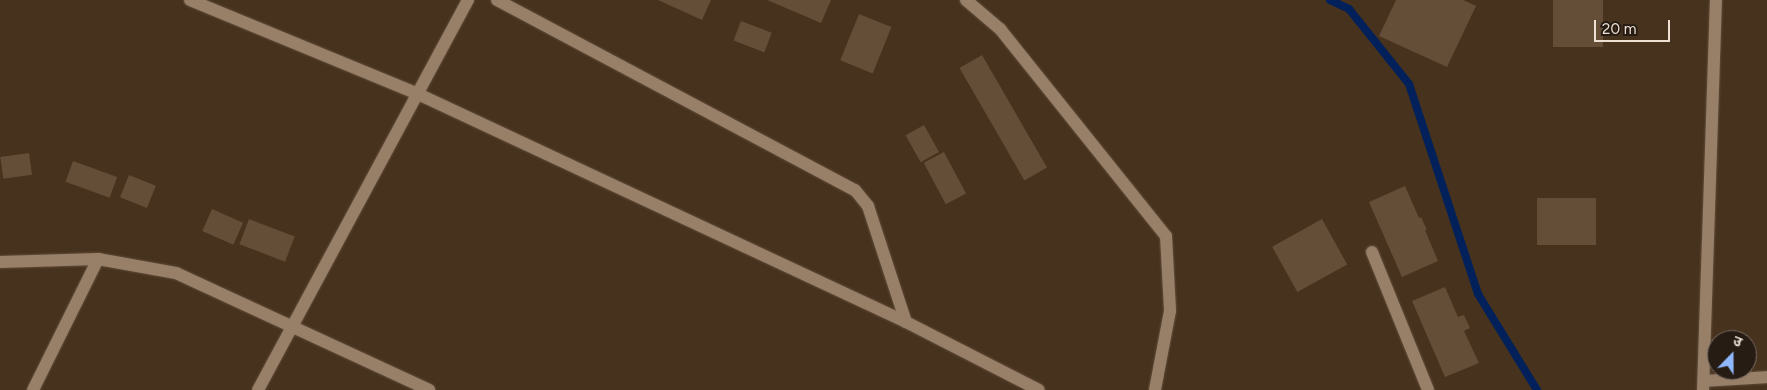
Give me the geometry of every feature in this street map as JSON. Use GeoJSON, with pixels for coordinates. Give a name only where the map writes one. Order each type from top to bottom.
{"type":"FeatureCollection","features":[{"type":"Feature","properties":{"kind":"street"},"geometry":{"type":"LineString","coordinates":[[190,0],[418,94],[906,322],[1040,390]]}},
{"type":"Feature","properties":{"kind":"street"},"geometry":{"type":"LineString","coordinates":[[258,390],[468,0]]}},
{"type":"Feature","properties":{"kind":"street"},"geometry":{"type":"LineString","coordinates":[[497,0],[855,190],[868,206],[906,322]]}},
{"type":"Feature","properties":{"kind":"street"},"geometry":{"type":"LineString","coordinates":[[966,0],[1000,29],[1166,236],[1170,311],[1155,390]]}},
{"type":"Feature","properties":{"kind":"street"},"geometry":{"type":"LineString","coordinates":[[1716,0],[1704,386],[1767,377]]}},
{"type":"Feature","properties":{"kind":"street"},"geometry":{"type":"LineString","coordinates":[[1372,252],[1428,390]]}},
{"type":"Feature","properties":{"kind":"street"},"geometry":{"type":"LineString","coordinates":[[33,390],[98,259]]}},
{"type":"Feature","properties":{"kind":"street"},"geometry":{"type":"LineString","coordinates":[[0,262],[98,259],[176,273],[429,390]]}},
{"type":"Feature","properties":{"kind":"building"},"geometry":{"type":"Polygon","coordinates":[[[658,0],[711,0],[702,20],[658,0]]]}},
{"type":"Feature","properties":{"kind":"building"},"geometry":{"type":"Polygon","coordinates":[[[767,0],[831,0],[821,23],[767,0]]]}},
{"type":"Feature","properties":{"kind":"building"},"geometry":{"type":"Polygon","coordinates":[[[1396,0],[1463,0],[1476,6],[1447,67],[1379,36],[1396,0]]]}},
{"type":"Feature","properties":{"kind":"building"},"geometry":{"type":"Polygon","coordinates":[[[1553,0],[1603,0],[1603,47],[1553,47],[1553,0]]]}},
{"type":"Feature","properties":{"kind":"building"},"geometry":{"type":"Polygon","coordinates":[[[859,14],[891,27],[873,73],[840,60],[859,14]]]}},
{"type":"Feature","properties":{"kind":"building"},"geometry":{"type":"Polygon","coordinates":[[[741,21],[772,33],[764,52],[733,41],[741,21]]]}},
{"type":"Feature","properties":{"kind":"building"},"geometry":{"type":"Polygon","coordinates":[[[982,55],[1047,168],[1024,181],[959,68],[982,55]]]}},
{"type":"Feature","properties":{"kind":"building"},"geometry":{"type":"Polygon","coordinates":[[[924,125],[939,152],[921,162],[906,135],[924,125]]]}},
{"type":"Feature","properties":{"kind":"building"},"geometry":{"type":"Polygon","coordinates":[[[944,152],[966,193],[946,204],[924,163],[944,152]]]}},
{"type":"Feature","properties":{"kind":"building"},"geometry":{"type":"Polygon","coordinates":[[[29,153],[32,175],[3,179],[0,157],[29,153]]]}},
{"type":"Feature","properties":{"kind":"building"},"geometry":{"type":"Polygon","coordinates":[[[73,161],[117,177],[110,198],[65,182],[73,161]]]}},
{"type":"Feature","properties":{"kind":"building"},"geometry":{"type":"Polygon","coordinates":[[[129,175],[156,186],[147,208],[120,197],[129,175]]]}},
{"type":"Feature","properties":{"kind":"building"},"geometry":{"type":"Polygon","coordinates":[[[1405,186],[1419,218],[1421,217],[1427,230],[1425,230],[1438,261],[1402,277],[1369,202],[1405,186]]]}},
{"type":"Feature","properties":{"kind":"building"},"geometry":{"type":"Polygon","coordinates":[[[1537,198],[1596,198],[1596,245],[1537,245],[1537,198]]]}},
{"type":"Feature","properties":{"kind":"building"},"geometry":{"type":"Polygon","coordinates":[[[212,209],[243,223],[233,245],[202,231],[212,209]]]}},
{"type":"Feature","properties":{"kind":"building"},"geometry":{"type":"Polygon","coordinates":[[[249,219],[295,237],[285,262],[239,244],[249,219]]]}},
{"type":"Feature","properties":{"kind":"building"},"geometry":{"type":"Polygon","coordinates":[[[1322,219],[1347,264],[1297,292],[1272,247],[1322,219]]]}},
{"type":"Feature","properties":{"kind":"building"},"geometry":{"type":"Polygon","coordinates":[[[1445,287],[1458,317],[1464,315],[1470,328],[1464,331],[1479,363],[1445,377],[1412,301],[1445,287]]]}},
{"type":"Feature","properties":{"kind":"waterway"},"geometry":{"type":"LineString","coordinates":[[1330,0],[1349,9],[1409,84],[1478,294],[1537,390]]}}]}
